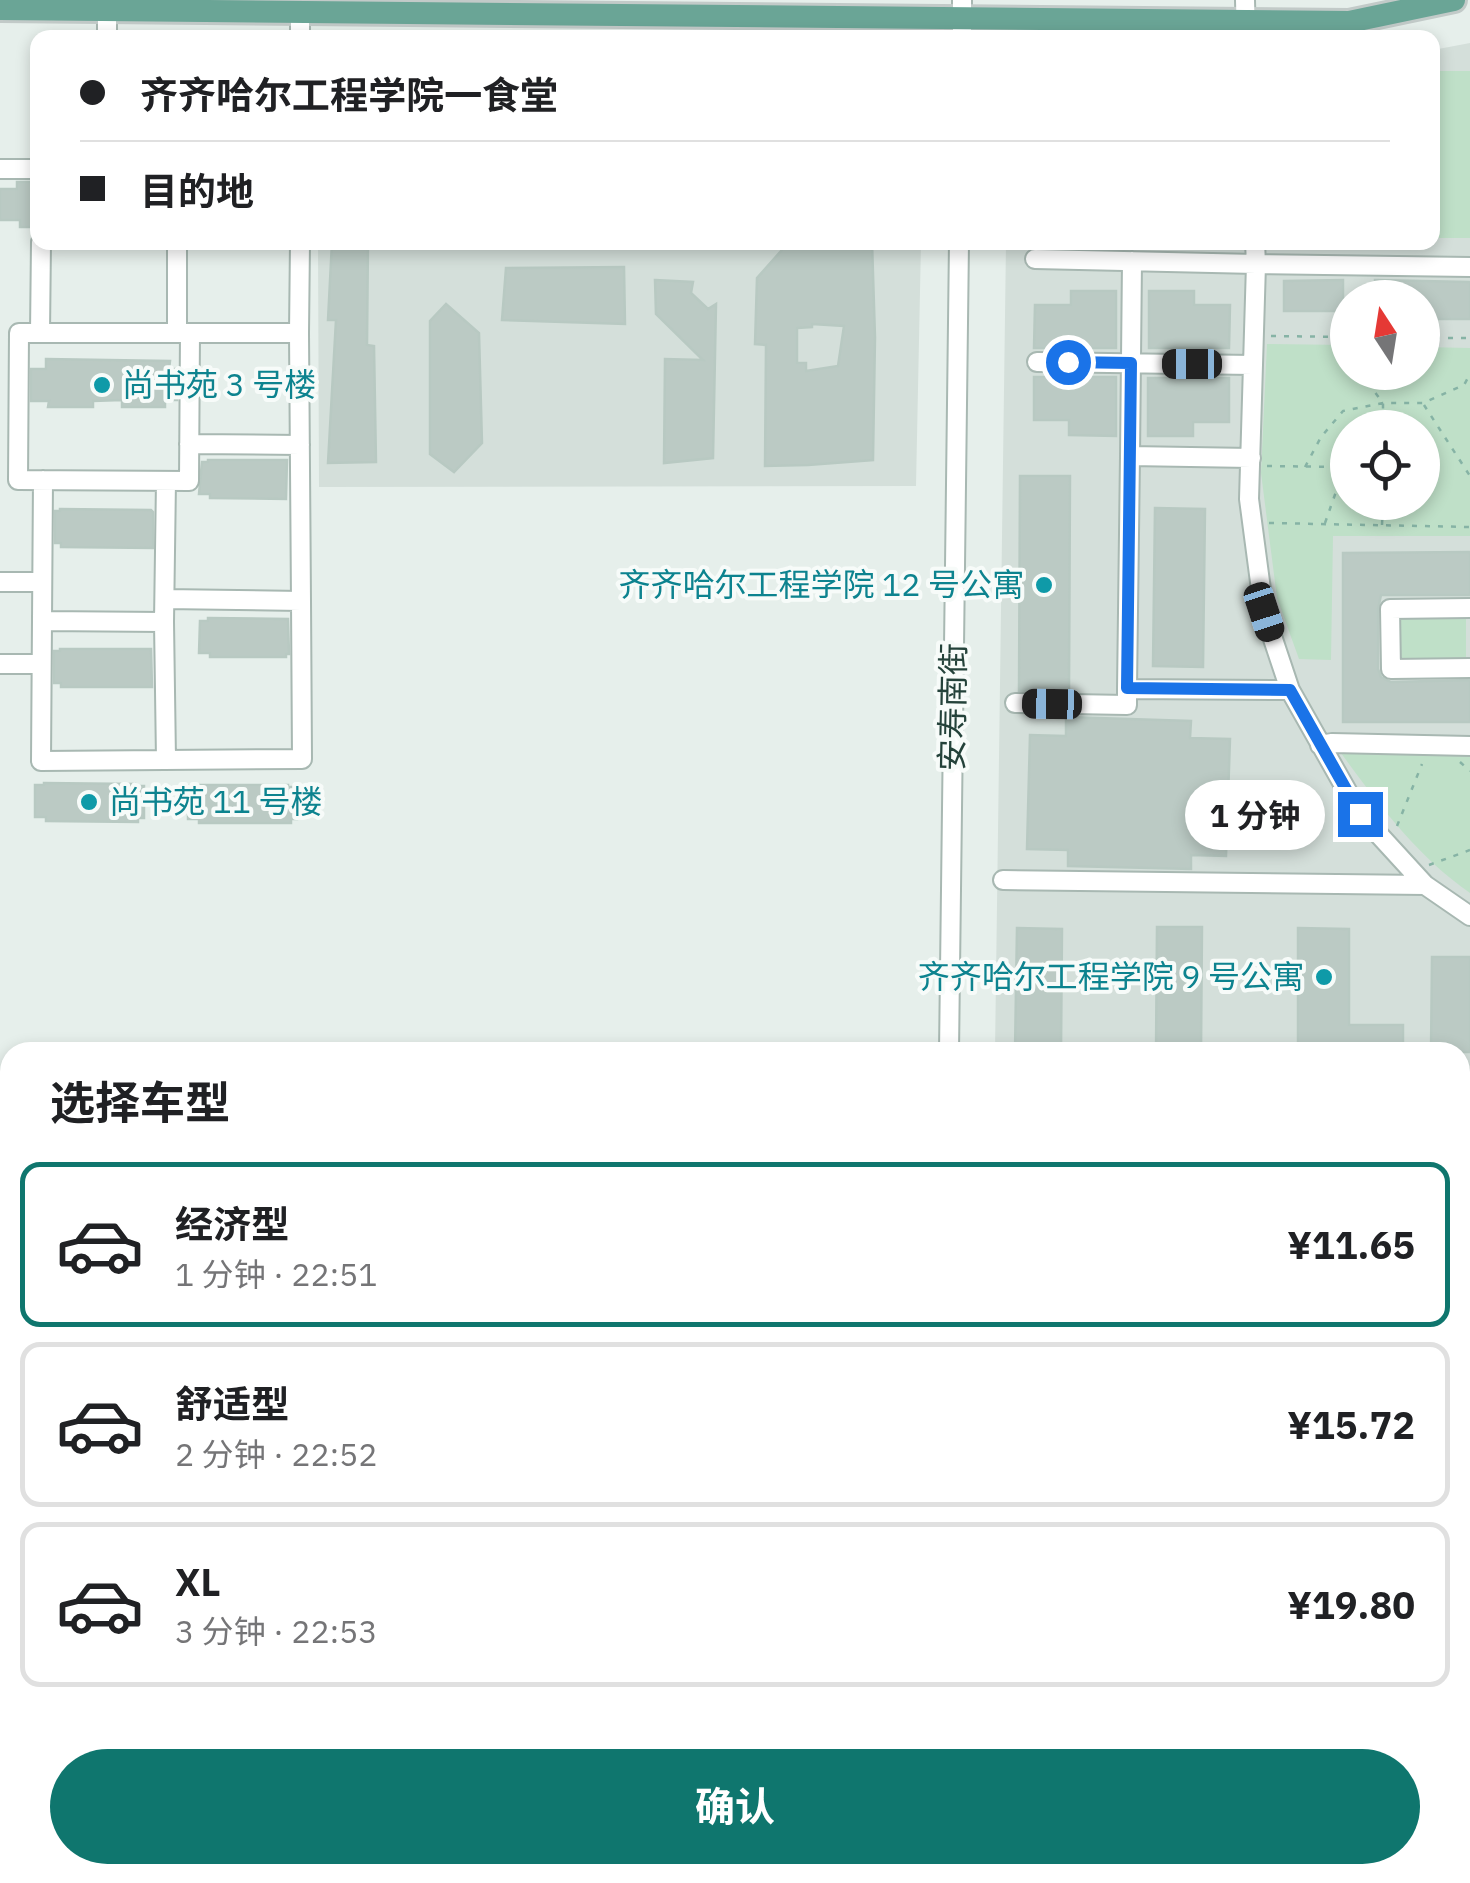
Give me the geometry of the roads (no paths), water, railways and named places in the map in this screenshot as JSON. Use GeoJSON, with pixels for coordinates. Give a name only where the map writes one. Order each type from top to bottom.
{"type":"FeatureCollection","features":[{"type":"Feature","properties":{"kind":"main road"},"geometry":{"type":"LineString","coordinates":[[0,9],[1348,22],[1454,0]]}},
{"type":"Feature","properties":{"kind":"street"},"geometry":{"type":"LineString","coordinates":[[300,12],[300,30]]}},
{"type":"Feature","properties":{"kind":"street"},"geometry":{"type":"LineString","coordinates":[[0,168],[30,169]]}},
{"type":"Feature","properties":{"kind":"street"},"geometry":{"type":"LineString","coordinates":[[40,250],[40,333]]}},
{"type":"Feature","properties":{"kind":"street"},"geometry":{"type":"LineString","coordinates":[[178,250],[183,334],[189,444],[189,481],[18,480],[10,396],[20,333],[183,334],[299,333]]}},
{"type":"Feature","properties":{"kind":"street"},"geometry":{"type":"LineString","coordinates":[[43,480],[41,761],[302,759],[300,250]]}},
{"type":"Feature","properties":{"kind":"street","name":"安寿南街"},"geometry":{"type":"LineString","coordinates":[[949,1042],[959,250]]}},
{"type":"Feature","properties":{"kind":"street"},"geometry":{"type":"LineString","coordinates":[[1255,250],[1249,500],[1264,612],[1290,690],[1360,814],[1419,878],[1470,916]]}},
{"type":"Feature","properties":{"kind":"street"},"geometry":{"type":"LineString","coordinates":[[1034,259],[1068,251],[1132,261],[1161,252],[1256,264],[1470,267]]}},
{"type":"Feature","properties":{"kind":"street"},"geometry":{"type":"LineString","coordinates":[[1015,703],[1127,705],[1132,261]]}},
{"type":"Feature","properties":{"kind":"street"},"geometry":{"type":"LineString","coordinates":[[1037,362],[1253,365]]}},
{"type":"Feature","properties":{"kind":"street"},"geometry":{"type":"LineString","coordinates":[[189,444],[300,445]]}},
{"type":"Feature","properties":{"kind":"street"},"geometry":{"type":"LineString","coordinates":[[1130,456],[1251,462]]}},
{"type":"Feature","properties":{"kind":"street"},"geometry":{"type":"LineString","coordinates":[[166,481],[166,760]]}},
{"type":"Feature","properties":{"kind":"street"},"geometry":{"type":"LineString","coordinates":[[0,582],[42,582]]}},
{"type":"Feature","properties":{"kind":"street"},"geometry":{"type":"LineString","coordinates":[[164,599],[301,601]]}},
{"type":"Feature","properties":{"kind":"street"},"geometry":{"type":"LineString","coordinates":[[1470,608],[1390,609],[1390,669],[1470,668]]}},
{"type":"Feature","properties":{"kind":"street"},"geometry":{"type":"LineString","coordinates":[[42,621],[164,622]]}},
{"type":"Feature","properties":{"kind":"street"},"geometry":{"type":"LineString","coordinates":[[0,664],[42,664]]}},
{"type":"Feature","properties":{"kind":"street"},"geometry":{"type":"LineString","coordinates":[[1127,688],[1290,690]]}},
{"type":"Feature","properties":{"kind":"street"},"geometry":{"type":"LineString","coordinates":[[1320,745],[1470,746]]}},
{"type":"Feature","properties":{"kind":"street"},"geometry":{"type":"LineString","coordinates":[[1004,880],[1419,878]]}},
{"type":"Feature","properties":{"kind":"place","name":"尚书苑 3 号楼"},"geometry":{"type":"Point","coordinates":[102,385]}},
{"type":"Feature","properties":{"kind":"place","name":"齐齐哈尔工程学院 12 号公寓"},"geometry":{"type":"Point","coordinates":[1044,585]}},
{"type":"Feature","properties":{"kind":"place","name":"尚书苑 11 号楼"},"geometry":{"type":"Point","coordinates":[89,802]}},
{"type":"Feature","properties":{"kind":"place","name":"齐齐哈尔工程学院 9 号公寓"},"geometry":{"type":"Point","coordinates":[1324,977]}}]}
